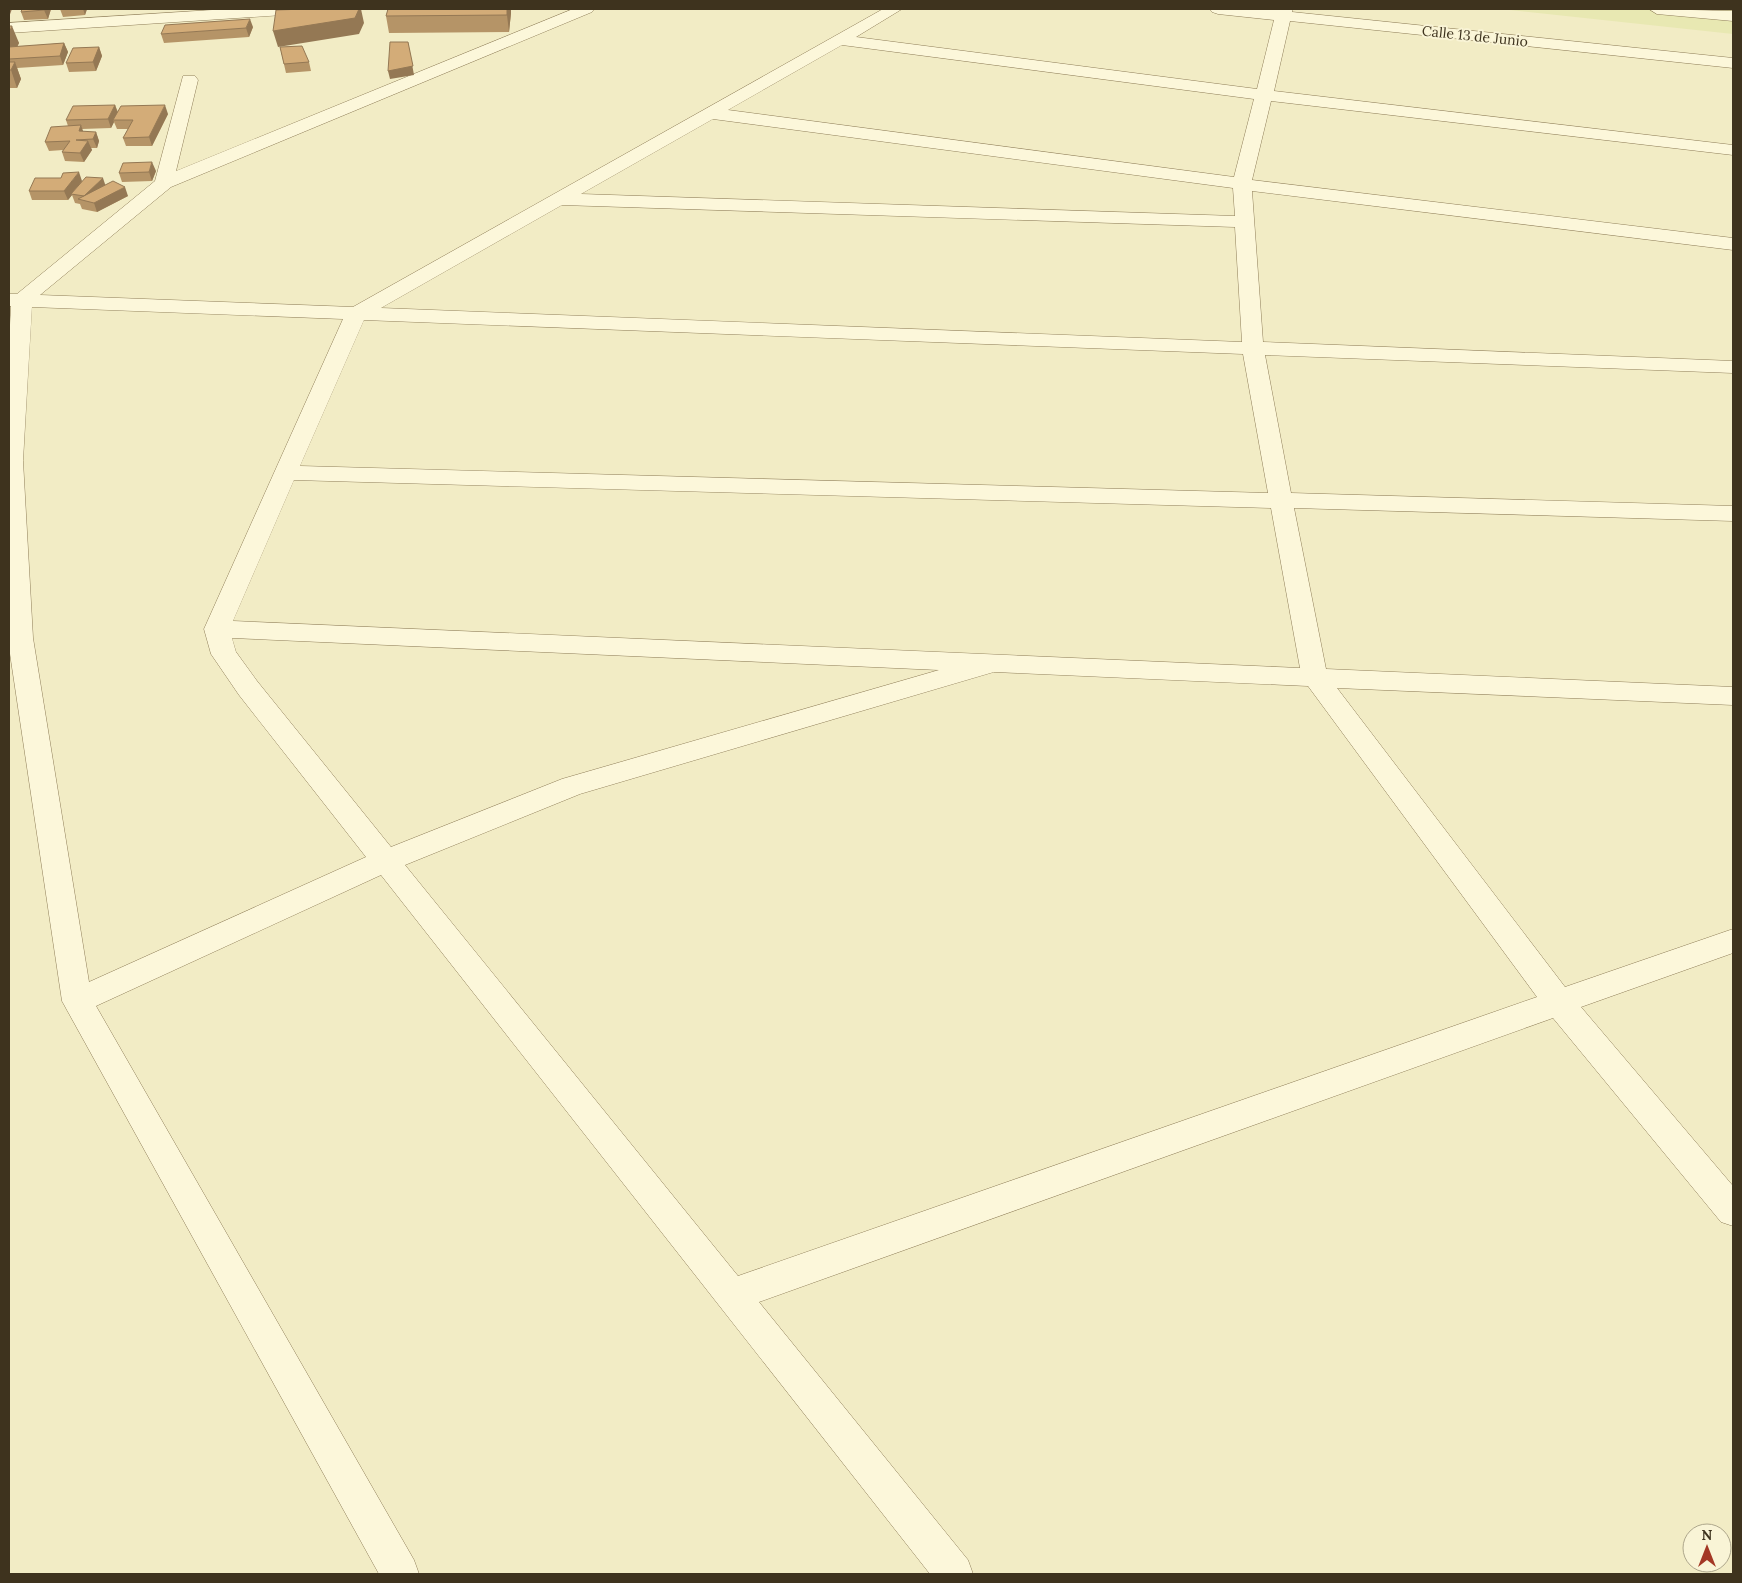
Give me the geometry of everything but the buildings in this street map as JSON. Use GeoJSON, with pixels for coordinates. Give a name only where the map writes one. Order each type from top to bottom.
{"type":"FeatureCollection","features":[{"type":"Feature","properties":{"kind":"street"},"geometry":{"type":"LineString","coordinates":[[9,28],[166,13],[298,9]]}},
{"type":"Feature","properties":{"kind":"street"},"geometry":{"type":"LineString","coordinates":[[15,300],[164,183],[586,9]]}},
{"type":"Feature","properties":{"kind":"street"},"geometry":{"type":"LineString","coordinates":[[894,9],[356,314],[284,473],[217,629],[224,654],[248,688],[954,1574]]}},
{"type":"Feature","properties":{"kind":"street","name":"Calle 13 de Junio"},"geometry":{"type":"LineString","coordinates":[[1218,9],[1284,12],[1733,64]]}},
{"type":"Feature","properties":{"kind":"street"},"geometry":{"type":"LineString","coordinates":[[1657,9],[1733,16]]}},
{"type":"Feature","properties":{"kind":"street"},"geometry":{"type":"LineString","coordinates":[[1284,12],[1242,184],[1253,350],[1314,676],[1560,1004],[1733,1211]]}},
{"type":"Feature","properties":{"kind":"street"},"geometry":{"type":"LineString","coordinates":[[838,40],[1264,95],[1733,150]]}},
{"type":"Feature","properties":{"kind":"street"},"geometry":{"type":"LineString","coordinates":[[164,183],[190,80]]}},
{"type":"Feature","properties":{"kind":"street"},"geometry":{"type":"LineString","coordinates":[[710,113],[1242,184],[1733,244]]}},
{"type":"Feature","properties":{"kind":"street"},"geometry":{"type":"LineString","coordinates":[[558,199],[1244,222]]}},
{"type":"Feature","properties":{"kind":"street"},"geometry":{"type":"LineString","coordinates":[[15,300],[1253,350],[1733,367]]}},
{"type":"Feature","properties":{"kind":"street"},"geometry":{"type":"LineString","coordinates":[[15,300],[12,461],[20,638],[77,1001],[400,1574]]}},
{"type":"Feature","properties":{"kind":"street"},"geometry":{"type":"LineString","coordinates":[[284,473],[1733,513]]}},
{"type":"Feature","properties":{"kind":"street"},"geometry":{"type":"LineString","coordinates":[[217,629],[998,662],[1733,696]]}},
{"type":"Feature","properties":{"kind":"street"},"geometry":{"type":"LineString","coordinates":[[77,1001],[384,861],[572,786],[998,662]]}},
{"type":"Feature","properties":{"kind":"street"},"geometry":{"type":"LineString","coordinates":[[732,1295],[1560,1004],[1733,941]]}},
{"type":"Feature","properties":{"kind":"green space"},"geometry":{"type":"Polygon","coordinates":[[[1501,9],[1733,9],[1733,34],[1501,9]]]}}]}
